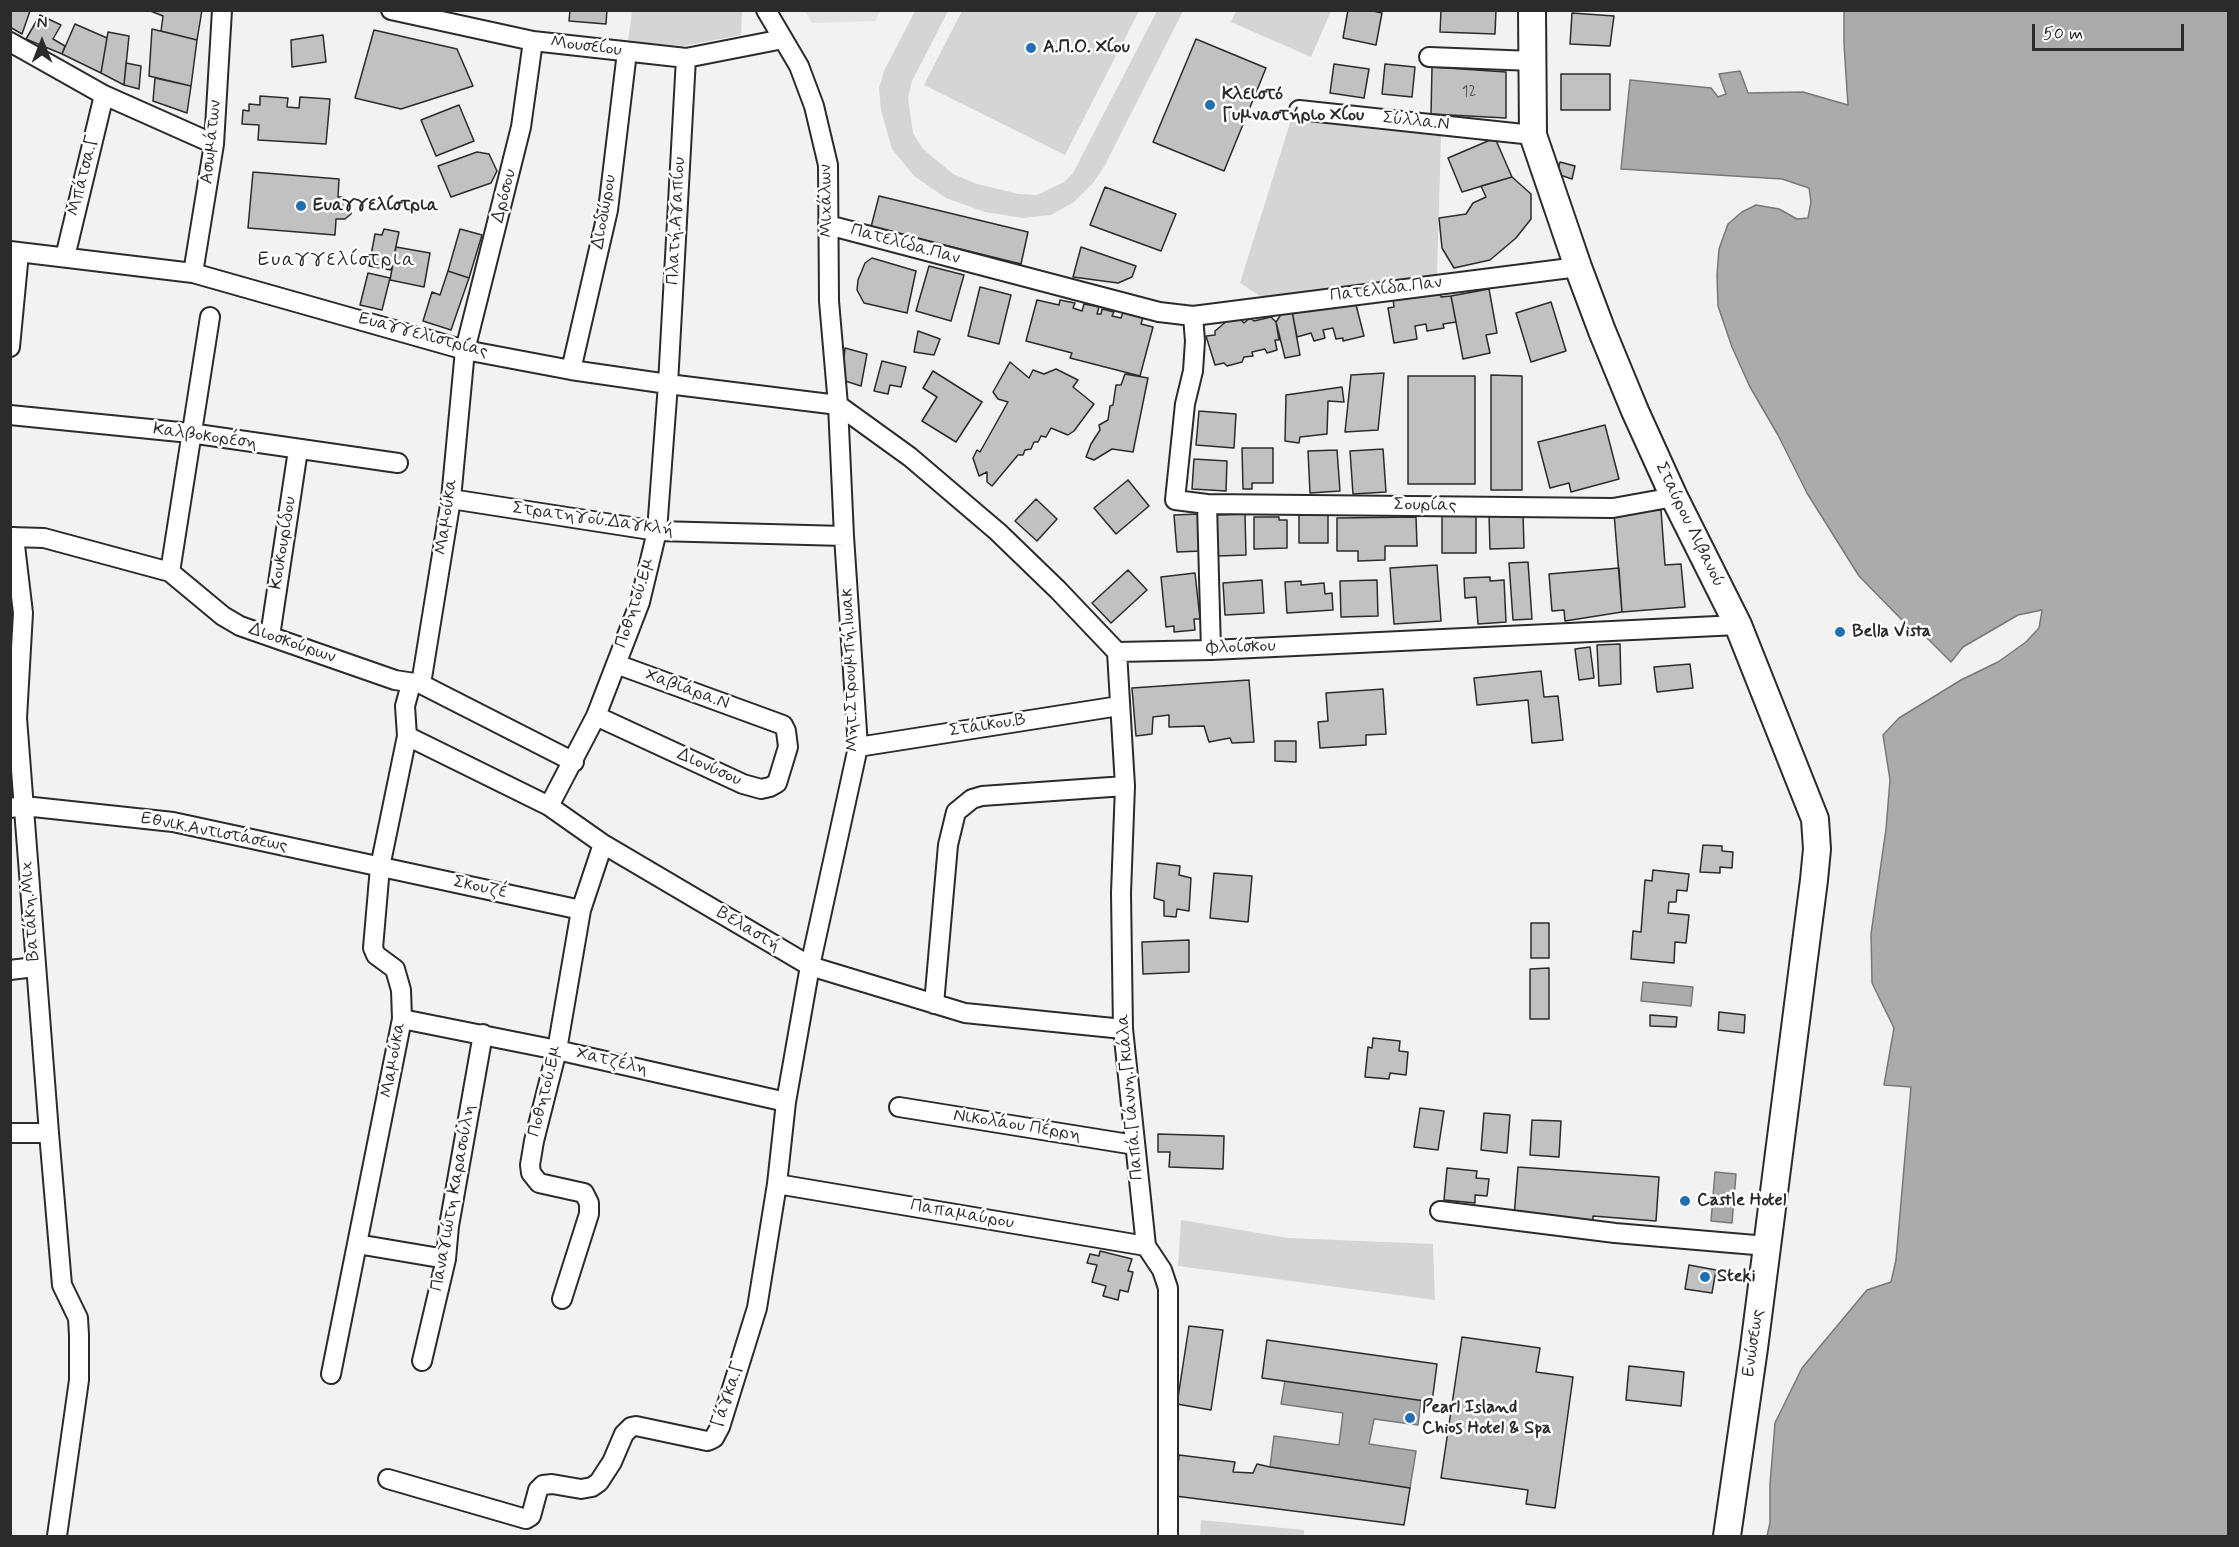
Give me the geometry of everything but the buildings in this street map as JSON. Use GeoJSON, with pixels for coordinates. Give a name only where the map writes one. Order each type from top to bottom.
{"type":"FeatureCollection","features":[{"type":"Feature","properties":{"kind":"main road","name":"Σταύρου Λιβανού"},"geometry":{"type":"LineString","coordinates":[[1532,10],[1533,135],[1578,267],[1606,341],[1674,497],[1738,625],[1815,819],[1817,849],[1793,1042]]}},
{"type":"Feature","properties":{"kind":"main road","name":"Ενώσεως"},"geometry":{"type":"LineString","coordinates":[[1726,1536],[1793,1042]]}},
{"type":"Feature","properties":{"kind":"street","name":"Ασωμάτων"},"geometry":{"type":"LineString","coordinates":[[193,273],[214,144],[222,10]]}},
{"type":"Feature","properties":{"kind":"street","name":"Μουσείου"},"geometry":{"type":"LineString","coordinates":[[391,10],[533,41],[686,58],[783,39]]}},
{"type":"Feature","properties":{"kind":"street","name":"Μιχάλων"},"geometry":{"type":"LineString","coordinates":[[766,10],[800,66],[828,165],[829,301],[838,405]]}},
{"type":"Feature","properties":{"kind":"street","name":"Δρόσου"},"geometry":{"type":"LineString","coordinates":[[465,350],[521,127],[533,41]]}},
{"type":"Feature","properties":{"kind":"street"},"geometry":{"type":"LineString","coordinates":[[10,42],[104,95],[214,144]]}},
{"type":"Feature","properties":{"kind":"street","name":"Διοδώρου"},"geometry":{"type":"LineString","coordinates":[[571,370],[608,210],[627,52]]}},
{"type":"Feature","properties":{"kind":"street"},"geometry":{"type":"LineString","coordinates":[[1429,57],[1533,61]]}},
{"type":"Feature","properties":{"kind":"street","name":"Πλατή.Αγαπίου"},"geometry":{"type":"LineString","coordinates":[[668,384],[686,58]]}},
{"type":"Feature","properties":{"kind":"street","name":"Μπάτσα.Γ"},"geometry":{"type":"LineString","coordinates":[[65,257],[104,95]]}},
{"type":"Feature","properties":{"kind":"street","name":"Σύλλα.Ν"},"geometry":{"type":"LineString","coordinates":[[1299,110],[1533,135]]}},
{"type":"Feature","properties":{"kind":"street","name":"Πατελίδα.Παν"},"geometry":{"type":"LineString","coordinates":[[828,225],[1159,312],[1193,316],[1578,267]]}},
{"type":"Feature","properties":{"kind":"street"},"geometry":{"type":"LineString","coordinates":[[10,347],[15,252]]}},
{"type":"Feature","properties":{"kind":"street","name":"Ευαγγελιστρίας"},"geometry":{"type":"LineString","coordinates":[[15,252],[193,273],[465,350],[571,370],[838,405]]}},
{"type":"Feature","properties":{"kind":"street"},"geometry":{"type":"LineString","coordinates":[[170,572],[210,316]]}},
{"type":"Feature","properties":{"kind":"street","name":"Σουρίας"},"geometry":{"type":"LineString","coordinates":[[1193,316],[1195,340],[1192,371],[1185,404],[1175,500],[1207,504],[1613,508],[1674,497]]}},
{"type":"Feature","properties":{"kind":"street","name":"Μαμούκα"},"geometry":{"type":"LineString","coordinates":[[331,1374],[402,1019],[401,990],[395,969],[376,955],[373,948],[380,867],[407,736],[405,706],[416,684],[451,499],[465,350]]}},
{"type":"Feature","properties":{"kind":"street","name":"Ποθητού.Εμ"},"geometry":{"type":"LineString","coordinates":[[549,806],[596,716],[640,602],[657,531],[668,384]]}},
{"type":"Feature","properties":{"kind":"street"},"geometry":{"type":"LineString","coordinates":[[838,405],[910,457],[998,532],[1117,652]]}},
{"type":"Feature","properties":{"kind":"street","name":"Μητ.Στρουμπή.Ιωακ"},"geometry":{"type":"LineString","coordinates":[[810,966],[858,747],[838,405]]}},
{"type":"Feature","properties":{"kind":"street","name":"Καλβοκορέση"},"geometry":{"type":"LineString","coordinates":[[10,415],[190,433],[398,464]]}},
{"type":"Feature","properties":{"kind":"street","name":"Κουκουρίδου"},"geometry":{"type":"LineString","coordinates":[[270,636],[298,450]]}},
{"type":"Feature","properties":{"kind":"street","name":"Στρατηγού.Δαγκλή"},"geometry":{"type":"LineString","coordinates":[[451,499],[657,531],[844,536]]}},
{"type":"Feature","properties":{"kind":"street"},"geometry":{"type":"LineString","coordinates":[[1207,504],[1211,650]]}},
{"type":"Feature","properties":{"kind":"street","name":"Διοσκούρων"},"geometry":{"type":"LineString","coordinates":[[12,537],[44,538],[170,572],[223,616],[240,626],[395,680],[416,684],[574,762]]}},
{"type":"Feature","properties":{"kind":"street","name":"Βατάκη.Μιχ"},"geometry":{"type":"LineString","coordinates":[[12,537],[17,612],[14,718],[17,807],[35,968],[62,1285],[78,1318],[79,1380],[57,1536]]}},
{"type":"Feature","properties":{"kind":"street","name":"Φλοίσκου"},"geometry":{"type":"LineString","coordinates":[[1117,652],[1211,650],[1738,625]]}},
{"type":"Feature","properties":{"kind":"street","name":"Παπά.Γιάννη.Γκιάλα"},"geometry":{"type":"LineString","coordinates":[[1117,652],[1125,786],[1121,893],[1123,1029],[1146,1246],[1162,1270],[1168,1288],[1168,1536]]}},
{"type":"Feature","properties":{"kind":"street","name":"Χαβιάρα.Ν"},"geometry":{"type":"LineString","coordinates":[[616,664],[758,716]]}},
{"type":"Feature","properties":{"kind":"street","name":"Στάικου.Β"},"geometry":{"type":"LineString","coordinates":[[858,747],[1119,706]]}},
{"type":"Feature","properties":{"kind":"street","name":"Διονύσου"},"geometry":{"type":"LineString","coordinates":[[596,716],[718,773],[761,789],[777,783],[788,740],[783,725],[758,716]]}},
{"type":"Feature","properties":{"kind":"street","name":"Βελαστή"},"geometry":{"type":"LineString","coordinates":[[407,736],[549,806],[603,844],[810,966],[965,1013],[1123,1029]]}},
{"type":"Feature","properties":{"kind":"street"},"geometry":{"type":"LineString","coordinates":[[934,1004],[948,845],[956,812],[963,805],[982,796],[1125,786]]}},
{"type":"Feature","properties":{"kind":"street","name":"Εθνικ.Αντιστάσεως"},"geometry":{"type":"LineString","coordinates":[[17,807],[173,822],[380,867]]}},
{"type":"Feature","properties":{"kind":"street","name":"Ποθητού.Εμ"},"geometry":{"type":"LineString","coordinates":[[562,1299],[589,1214],[589,1203],[584,1193],[539,1183],[531,1173],[530,1165],[557,1050],[581,910],[603,844]]}},
{"type":"Feature","properties":{"kind":"street","name":"Σκουζέ"},"geometry":{"type":"LineString","coordinates":[[380,867],[581,910]]}},
{"type":"Feature","properties":{"kind":"street","name":"Γάγκα.Γ"},"geometry":{"type":"LineString","coordinates":[[388,1479],[526,1519],[531,1516],[538,1490],[543,1485],[581,1489],[599,1482],[612,1462],[624,1434],[631,1427],[636,1426],[707,1441],[714,1438],[720,1427],[758,1308],[777,1184],[786,1101],[810,966]]}},
{"type":"Feature","properties":{"kind":"street"},"geometry":{"type":"LineString","coordinates":[[10,970],[35,968]]}},
{"type":"Feature","properties":{"kind":"street","name":"Χατζέλη"},"geometry":{"type":"LineString","coordinates":[[402,1019],[483,1034],[786,1101]]}},
{"type":"Feature","properties":{"kind":"street","name":"Παναγιώτη Καρασούλη"},"geometry":{"type":"LineString","coordinates":[[422,1361],[446,1259],[483,1034]]}},
{"type":"Feature","properties":{"kind":"street","name":"Νικολάου Πέρρη"},"geometry":{"type":"LineString","coordinates":[[899,1107],[1135,1145]]}},
{"type":"Feature","properties":{"kind":"street"},"geometry":{"type":"LineString","coordinates":[[10,1133],[49,1133]]}},
{"type":"Feature","properties":{"kind":"street","name":"Παπαμαύρου"},"geometry":{"type":"LineString","coordinates":[[777,1184],[1146,1246]]}},
{"type":"Feature","properties":{"kind":"street"},"geometry":{"type":"LineString","coordinates":[[1440,1211],[1615,1233],[1767,1246]]}},
{"type":"Feature","properties":{"kind":"street"},"geometry":{"type":"LineString","coordinates":[[357,1244],[446,1259]]}},
{"type":"Feature","properties":{"kind":"shaded area"},"geometry":{"type":"Polygon","coordinates":[[[632,11],[742,11],[741,35],[683,46],[628,41],[632,11]]]}},
{"type":"Feature","properties":{"kind":"shaded area"},"geometry":{"type":"Polygon","coordinates":[[[805,11],[880,11],[875,21],[812,23],[805,11]]]}},
{"type":"Feature","properties":{"kind":"shaded area"},"geometry":{"type":"Polygon","coordinates":[[[915,11],[948,11],[912,81],[908,98],[913,133],[923,149],[953,174],[977,184],[1019,194],[1037,195],[1064,182],[1073,173],[1157,11],[1183,11],[1105,165],[1093,183],[1074,202],[1051,215],[1023,218],[985,212],[946,198],[914,176],[892,149],[881,110],[879,88],[884,71],[915,11]]]}},
{"type":"Feature","properties":{"kind":"shaded area","name":"Α.Π.Ο. Χίου"},"geometry":{"type":"Polygon","coordinates":[[[962,11],[1139,11],[1065,155],[924,85],[962,11]]]}},
{"type":"Feature","properties":{"kind":"shaded area"},"geometry":{"type":"Polygon","coordinates":[[[1236,11],[1331,11],[1311,57],[1231,22],[1236,11]]]}},
{"type":"Feature","properties":{"kind":"shaded area"},"geometry":{"type":"Polygon","coordinates":[[[1844,11],[2228,11],[2228,1536],[1767,1536],[1770,1523],[1770,1484],[1775,1423],[1802,1368],[1867,1290],[1891,1282],[1896,1260],[1911,1087],[1884,1085],[1894,1028],[1872,983],[1871,934],[1886,829],[1890,780],[1883,735],[1899,718],[1961,680],[1998,662],[2026,642],[2039,628],[2042,610],[2018,615],[1963,647],[1951,662],[1929,640],[1901,619],[1859,576],[1807,493],[1778,435],[1750,387],[1732,347],[1718,306],[1717,275],[1719,249],[1728,224],[1742,212],[1756,205],[1779,209],[1797,219],[1808,218],[1811,202],[1809,188],[1782,179],[1621,169],[1630,80],[1711,88],[1718,97],[1726,94],[1719,74],[1740,71],[1748,93],[1803,92],[1848,105],[1844,11]]]}},
{"type":"Feature","properties":{"kind":"shaded area"},"geometry":{"type":"Polygon","coordinates":[[[1291,120],[1441,136],[1437,274],[1262,297],[1240,283],[1291,120]]]}},
{"type":"Feature","properties":{"kind":"shaded area"},"geometry":{"type":"Polygon","coordinates":[[[1643,982],[1693,987],[1691,1006],[1641,1001],[1643,982]]]}},
{"type":"Feature","properties":{"kind":"shaded area"},"geometry":{"type":"Polygon","coordinates":[[[1715,1172],[1736,1174],[1732,1223],[1711,1221],[1715,1172]]]}},
{"type":"Feature","properties":{"kind":"shaded area"},"geometry":{"type":"Polygon","coordinates":[[[1181,1220],[1288,1238],[1433,1244],[1435,1300],[1178,1266],[1181,1220]]]}},
{"type":"Feature","properties":{"kind":"shaded area"},"geometry":{"type":"Polygon","coordinates":[[[1285,1380],[1421,1400],[1418,1425],[1374,1419],[1369,1444],[1416,1451],[1410,1488],[1270,1467],[1274,1436],[1339,1445],[1343,1413],[1281,1404],[1285,1380]]]}},
{"type":"Feature","properties":{"kind":"shaded area"},"geometry":{"type":"Polygon","coordinates":[[[1201,1520],[1304,1530],[1304,1536],[1200,1536],[1201,1520]]]}},
{"type":"Feature","properties":{"kind":"place","name":"Α.Π.Ο. Χίου"},"geometry":{"type":"Point","coordinates":[1031,48]}},
{"type":"Feature","properties":{"kind":"place","name":"Κλειστό Γυμναστήριο Χίου"},"geometry":{"type":"Point","coordinates":[1210,105]}},
{"type":"Feature","properties":{"kind":"place","name":"Ευαγγελίστρια"},"geometry":{"type":"Point","coordinates":[301,206]}},
{"type":"Feature","properties":{"kind":"place","name":"Bella Vista"},"geometry":{"type":"Point","coordinates":[1840,632]}},
{"type":"Feature","properties":{"kind":"place","name":"Castle Hotel"},"geometry":{"type":"Point","coordinates":[1685,1201]}},
{"type":"Feature","properties":{"kind":"place","name":"Steki"},"geometry":{"type":"Point","coordinates":[1705,1277]}},
{"type":"Feature","properties":{"kind":"place","name":"Pearl Island Chios Hotel & Spa"},"geometry":{"type":"Point","coordinates":[1410,1418]}},
{"type":"Feature","properties":{"kind":"district","name":"Ευαγγελίστρια"},"geometry":{"type":"Point","coordinates":[337,261]}}]}
